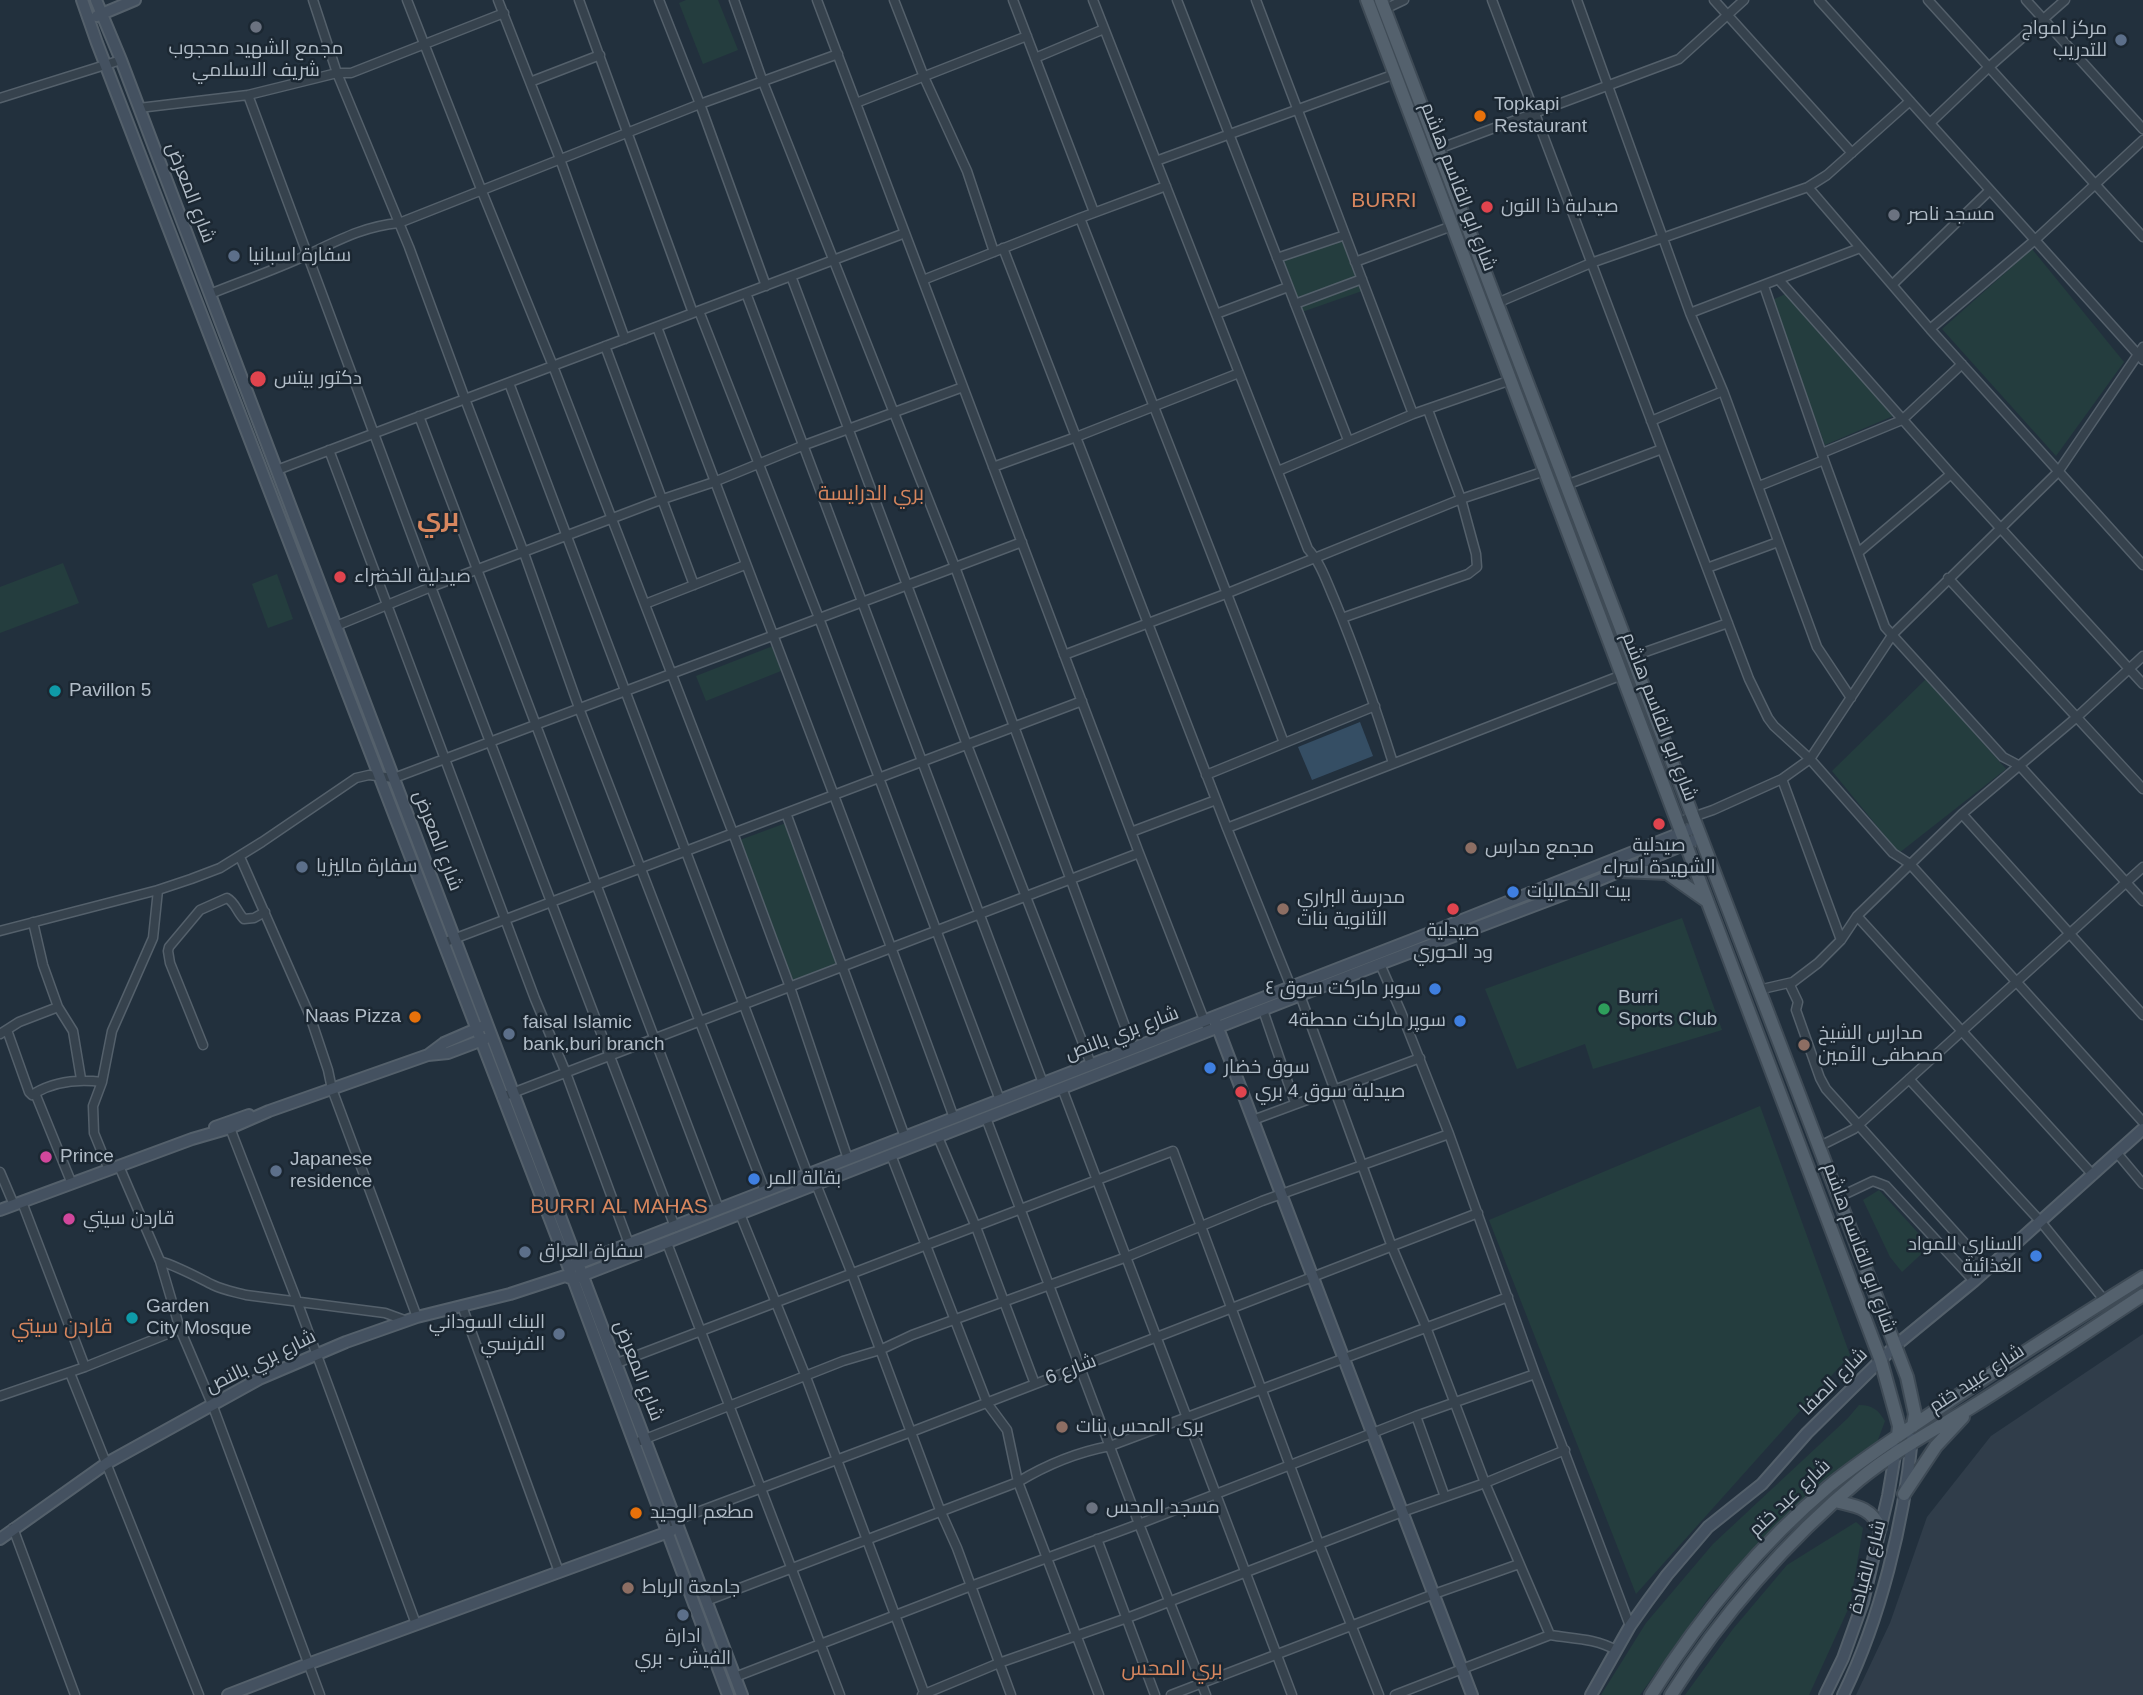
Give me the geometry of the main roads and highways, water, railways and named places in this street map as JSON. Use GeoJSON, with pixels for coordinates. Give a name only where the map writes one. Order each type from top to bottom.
{"type":"FeatureCollection","features":[{"type":"Feature","properties":{"kind":"main road","name":"شارع المعرض"},"geometry":{"type":"LineString","coordinates":[[82,0],[502,1097],[574,1273],[617,1363],[741,1695]]}},
{"type":"Feature","properties":{"kind":"main road","name":"شارع المعرض"},"geometry":{"type":"LineString","coordinates":[[96,0],[514,1093],[634,1443],[728,1695]]}},
{"type":"Feature","properties":{"kind":"main road"},"geometry":{"type":"LineString","coordinates":[[88,20],[135,0]]}},
{"type":"Feature","properties":{"kind":"main road","name":"شارع ابو القاسم هاشم"},"geometry":{"type":"LineString","coordinates":[[1367,0],[1881,1361],[1899,1426],[1896,1452]]}},
{"type":"Feature","properties":{"kind":"main road","name":"شارع ابو القاسم هاشم"},"geometry":{"type":"LineString","coordinates":[[1383,4],[1895,1346],[1913,1398],[1915,1414],[1912,1443]]}},
{"type":"Feature","properties":{"kind":"main road"},"geometry":{"type":"LineString","coordinates":[[251,444],[265,439]]}},
{"type":"Feature","properties":{"kind":"main road"},"geometry":{"type":"LineString","coordinates":[[320,623],[335,623]]}},
{"type":"Feature","properties":{"kind":"main road","name":"شارع بري بالنص"},"geometry":{"type":"LineString","coordinates":[[0,1539],[107,1462],[259,1378],[316,1354],[412,1319],[510,1294],[667,1242],[1062,1088],[1211,1024],[1696,827]]}},
{"type":"Feature","properties":{"kind":"main road","name":"شارع بري بالنص"},"geometry":{"type":"LineString","coordinates":[[574,1273],[629,1244],[1091,1064],[1133,1048],[1263,1010],[1296,991],[1380,964],[1622,871],[1682,833]]}},
{"type":"Feature","properties":{"kind":"main road"},"geometry":{"type":"LineString","coordinates":[[1622,871],[1667,873],[1709,903]]}},
{"type":"Feature","properties":{"kind":"main road"},"geometry":{"type":"LineString","coordinates":[[1211,1024],[1253,1120],[1472,1695]]}},
{"type":"Feature","properties":{"kind":"main road"},"geometry":{"type":"LineString","coordinates":[[0,1210],[428,1055],[444,1043],[490,1030]]}},
{"type":"Feature","properties":{"kind":"main road"},"geometry":{"type":"LineString","coordinates":[[192,1139],[227,1121],[270,1111]]}},
{"type":"Feature","properties":{"kind":"main road","name":"شارع الصفا"},"geometry":{"type":"LineString","coordinates":[[1591,1695],[1630,1626],[1667,1575],[1708,1527],[1762,1484],[1807,1433],[1895,1346],[1988,1269],[2143,1129]]}},
{"type":"Feature","properties":{"kind":"main road","name":"شارع عبيد ختم"},"geometry":{"type":"LineString","coordinates":[[1996,1371],[2143,1277]]}},
{"type":"Feature","properties":{"kind":"main road","name":"شارع عبيد ختم"},"geometry":{"type":"LineString","coordinates":[[1835,1501],[1896,1452],[2143,1295]]}},
{"type":"Feature","properties":{"kind":"main road","name":"شارع عبد ختم"},"geometry":{"type":"LineString","coordinates":[[1651,1695],[1672,1661],[1721,1596],[1772,1538],[1862,1460],[1996,1371]]}},
{"type":"Feature","properties":{"kind":"main road"},"geometry":{"type":"LineString","coordinates":[[1904,1494],[1936,1446],[1972,1406]]}},
{"type":"Feature","properties":{"kind":"main road","name":"شارع القيادة"},"geometry":{"type":"LineString","coordinates":[[1843,1695],[1856,1669],[1898,1532],[1912,1443]]}},
{"type":"Feature","properties":{"kind":"main road","name":"شارع القيادة"},"geometry":{"type":"LineString","coordinates":[[1825,1695],[1843,1658],[1863,1602],[1896,1452]]}},
{"type":"Feature","properties":{"kind":"main road"},"geometry":{"type":"LineString","coordinates":[[1835,1501],[1860,1506],[1877,1520],[1880,1528]]}},
{"type":"Feature","properties":{"kind":"main road","name":"شارع عبد ختم"},"geometry":{"type":"LineString","coordinates":[[1671,1695],[1733,1611],[1800,1535],[1835,1501]]}},
{"type":"Feature","properties":{"kind":"main road"},"geometry":{"type":"LineString","coordinates":[[228,1695],[559,1572],[677,1524]]}},
{"type":"Feature","properties":{"kind":"place","name":"مجمع الشهيد محجوب شريف الاسلامي"},"geometry":{"type":"Point","coordinates":[256,27]}},
{"type":"Feature","properties":{"kind":"place","name":"مركز امواج للتدريب"},"geometry":{"type":"Point","coordinates":[2121,40]}},
{"type":"Feature","properties":{"kind":"place","name":"Topkapi Restaurant"},"geometry":{"type":"Point","coordinates":[1480,116]}},
{"type":"Feature","properties":{"kind":"place","name":"صيدلية ذا النون"},"geometry":{"type":"Point","coordinates":[1487,207]}},
{"type":"Feature","properties":{"kind":"place","name":"مسجد ناصر"},"geometry":{"type":"Point","coordinates":[1894,215]}},
{"type":"Feature","properties":{"kind":"place","name":"سفارة اسبانيا"},"geometry":{"type":"Point","coordinates":[234,256]}},
{"type":"Feature","properties":{"kind":"place","name":"دكتور بيتس"},"geometry":{"type":"Point","coordinates":[258,379]}},
{"type":"Feature","properties":{"kind":"place","name":"صيدلية الخضراء"},"geometry":{"type":"Point","coordinates":[340,577]}},
{"type":"Feature","properties":{"kind":"place","name":"Pavillon 5"},"geometry":{"type":"Point","coordinates":[55,691]}},
{"type":"Feature","properties":{"kind":"place","name":"صيدلية الشهيدة اسراء"},"geometry":{"type":"Point","coordinates":[1659,824]}},
{"type":"Feature","properties":{"kind":"place","name":"مجمع مدارس"},"geometry":{"type":"Point","coordinates":[1471,848]}},
{"type":"Feature","properties":{"kind":"place","name":"سفارة ماليزيا"},"geometry":{"type":"Point","coordinates":[302,867]}},
{"type":"Feature","properties":{"kind":"place","name":"بيت الكماليات"},"geometry":{"type":"Point","coordinates":[1513,892]}},
{"type":"Feature","properties":{"kind":"place","name":"مدرسة البراري الثانوية بنات"},"geometry":{"type":"Point","coordinates":[1283,909]}},
{"type":"Feature","properties":{"kind":"place","name":"صيدلية ود الحوري"},"geometry":{"type":"Point","coordinates":[1453,909]}},
{"type":"Feature","properties":{"kind":"place","name":"سوبر ماركت سوق ٤"},"geometry":{"type":"Point","coordinates":[1435,989]}},
{"type":"Feature","properties":{"kind":"place","name":"Burri Sports Club"},"geometry":{"type":"Point","coordinates":[1604,1009]}},
{"type":"Feature","properties":{"kind":"place","name":"Naas Pizza"},"geometry":{"type":"Point","coordinates":[415,1017]}},
{"type":"Feature","properties":{"kind":"place","name":"سوپر مارکت محطة4"},"geometry":{"type":"Point","coordinates":[1460,1021]}},
{"type":"Feature","properties":{"kind":"place","name":"faisal Islamic bank,buri branch"},"geometry":{"type":"Point","coordinates":[509,1034]}},
{"type":"Feature","properties":{"kind":"place","name":"مدارس الشيخ مصطفى الأمين"},"geometry":{"type":"Point","coordinates":[1804,1045]}},
{"type":"Feature","properties":{"kind":"place","name":"سوق خضار"},"geometry":{"type":"Point","coordinates":[1210,1068]}},
{"type":"Feature","properties":{"kind":"place","name":"صيدلية سوق 4 بري"},"geometry":{"type":"Point","coordinates":[1241,1092]}},
{"type":"Feature","properties":{"kind":"place","name":"Prince"},"geometry":{"type":"Point","coordinates":[46,1157]}},
{"type":"Feature","properties":{"kind":"place","name":"Japanese residence"},"geometry":{"type":"Point","coordinates":[276,1171]}},
{"type":"Feature","properties":{"kind":"place","name":"بقالة المر"},"geometry":{"type":"Point","coordinates":[754,1179]}},
{"type":"Feature","properties":{"kind":"place","name":"قاردن سيتي"},"geometry":{"type":"Point","coordinates":[69,1219]}},
{"type":"Feature","properties":{"kind":"place","name":"سفارة العراق"},"geometry":{"type":"Point","coordinates":[525,1252]}},
{"type":"Feature","properties":{"kind":"place","name":"السناري للمواد الغذائية"},"geometry":{"type":"Point","coordinates":[2036,1256]}},
{"type":"Feature","properties":{"kind":"place","name":"Garden City Mosque"},"geometry":{"type":"Point","coordinates":[132,1318]}},
{"type":"Feature","properties":{"kind":"place","name":"البنك السوداني الفرنسي"},"geometry":{"type":"Point","coordinates":[559,1334]}},
{"type":"Feature","properties":{"kind":"place","name":"برى المحس بنات"},"geometry":{"type":"Point","coordinates":[1062,1427]}},
{"type":"Feature","properties":{"kind":"place","name":"مسجد المحس"},"geometry":{"type":"Point","coordinates":[1092,1508]}},
{"type":"Feature","properties":{"kind":"place","name":"مطعم الوحيد"},"geometry":{"type":"Point","coordinates":[636,1513]}},
{"type":"Feature","properties":{"kind":"place","name":"جامعة الرباط"},"geometry":{"type":"Point","coordinates":[628,1588]}},
{"type":"Feature","properties":{"kind":"place","name":"ادارة الفيش - بري"},"geometry":{"type":"Point","coordinates":[683,1615]}},
{"type":"Feature","properties":{"kind":"district","name":"BURRI"},"geometry":{"type":"Point","coordinates":[1384,201]}},
{"type":"Feature","properties":{"kind":"district","name":"بري الدرايسة"},"geometry":{"type":"Point","coordinates":[871,494]}},
{"type":"Feature","properties":{"kind":"district","name":"بري"},"geometry":{"type":"Point","coordinates":[438,519]}},
{"type":"Feature","properties":{"kind":"district","name":"BURRI AL MAHAS"},"geometry":{"type":"Point","coordinates":[619,1207]}},
{"type":"Feature","properties":{"kind":"district","name":"قاردن سيتي"},"geometry":{"type":"Point","coordinates":[62,1327]}},
{"type":"Feature","properties":{"kind":"district","name":"بري المحس"},"geometry":{"type":"Point","coordinates":[1172,1669]}}]}
